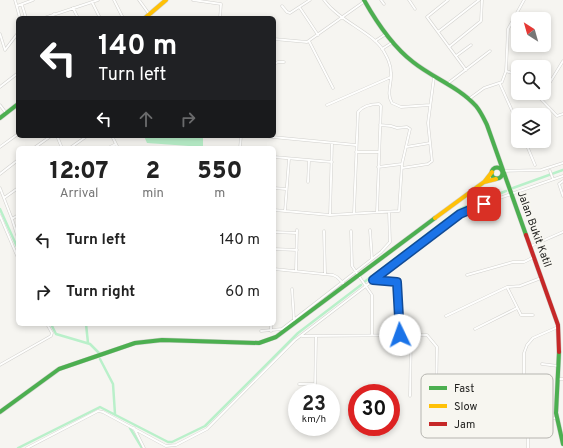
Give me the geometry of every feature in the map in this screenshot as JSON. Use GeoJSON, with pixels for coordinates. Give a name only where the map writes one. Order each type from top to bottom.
{"type":"FeatureCollection","features":[{"type":"Feature","properties":{"kind":"main road"},"geometry":{"type":"LineString","coordinates":[[152,16],[166,0]]}},
{"type":"Feature","properties":{"kind":"main road"},"geometry":{"type":"LineString","coordinates":[[0,412],[59,369],[135,344],[162,340],[253,343],[271,340],[288,330],[357,275],[484,182],[493,171],[498,158],[487,125],[478,109],[469,99],[413,62],[386,34],[365,1]]}},
{"type":"Feature","properties":{"kind":"main road"},"geometry":{"type":"LineString","coordinates":[[0,118],[16,106]]}},
{"type":"Feature","properties":{"kind":"main road","name":"Jalan Bukit Katil"},"geometry":{"type":"LineString","coordinates":[[498,158],[560,326],[561,347],[556,379],[556,418],[563,444]]}},
{"type":"Feature","properties":{"kind":"main road"},"geometry":{"type":"LineString","coordinates":[[484,182],[497,179],[502,176],[503,171],[498,168],[493,171]]}},
{"type":"Feature","properties":{"kind":"main road"},"geometry":{"type":"LineString","coordinates":[[493,171],[493,177],[508,184]]}},
{"type":"Feature","properties":{"kind":"street"},"geometry":{"type":"LineString","coordinates":[[15,0],[20,16]]}},
{"type":"Feature","properties":{"kind":"street"},"geometry":{"type":"LineString","coordinates":[[17,6],[33,0]]}},
{"type":"Feature","properties":{"kind":"street"},"geometry":{"type":"LineString","coordinates":[[49,16],[98,0]]}},
{"type":"Feature","properties":{"kind":"street"},"geometry":{"type":"LineString","coordinates":[[114,0],[122,16]]}},
{"type":"Feature","properties":{"kind":"street"},"geometry":{"type":"LineString","coordinates":[[139,0],[150,16]]}},
{"type":"Feature","properties":{"kind":"street"},"geometry":{"type":"LineString","coordinates":[[193,0],[221,4],[220,16]]}},
{"type":"Feature","properties":{"kind":"street"},"geometry":{"type":"LineString","coordinates":[[282,6],[289,14],[310,0]]}},
{"type":"Feature","properties":{"kind":"street"},"geometry":{"type":"LineString","coordinates":[[324,0],[341,18],[375,41],[382,49],[390,64],[391,77],[389,94],[391,101],[395,105],[401,107],[430,105]]}},
{"type":"Feature","properties":{"kind":"street"},"geometry":{"type":"LineString","coordinates":[[381,0],[384,4]]}},
{"type":"Feature","properties":{"kind":"street"},"geometry":{"type":"LineString","coordinates":[[409,0],[415,9]]}},
{"type":"Feature","properties":{"kind":"street"},"geometry":{"type":"LineString","coordinates":[[411,3],[415,0]]}},
{"type":"Feature","properties":{"kind":"street"},"geometry":{"type":"LineString","coordinates":[[448,0],[427,16],[466,70]]}},
{"type":"Feature","properties":{"kind":"street"},"geometry":{"type":"LineString","coordinates":[[438,32],[480,0]]}},
{"type":"Feature","properties":{"kind":"street"},"geometry":{"type":"LineString","coordinates":[[449,47],[481,22],[480,0]]}},
{"type":"Feature","properties":{"kind":"street"},"geometry":{"type":"LineString","coordinates":[[469,99],[484,88],[500,84],[502,82],[506,71],[508,29],[524,0]]}},
{"type":"Feature","properties":{"kind":"street"},"geometry":{"type":"LineString","coordinates":[[276,39],[301,42],[309,41],[365,1]]}},
{"type":"Feature","properties":{"kind":"street"},"geometry":{"type":"LineString","coordinates":[[92,2],[99,16]]}},
{"type":"Feature","properties":{"kind":"street"},"geometry":{"type":"LineString","coordinates":[[22,4],[25,16]]}},
{"type":"Feature","properties":{"kind":"street"},"geometry":{"type":"LineString","coordinates":[[300,7],[318,35]]}},
{"type":"Feature","properties":{"kind":"street"},"geometry":{"type":"LineString","coordinates":[[73,8],[77,16]]}},
{"type":"Feature","properties":{"kind":"street"},"geometry":{"type":"LineString","coordinates":[[0,34],[5,50],[16,36]]}},
{"type":"Feature","properties":{"kind":"street"},"geometry":{"type":"LineString","coordinates":[[375,41],[386,34]]}},
{"type":"Feature","properties":{"kind":"street"},"geometry":{"type":"LineString","coordinates":[[309,41],[333,88]]}},
{"type":"Feature","properties":{"kind":"street"},"geometry":{"type":"LineString","coordinates":[[382,49],[393,42]]}},
{"type":"Feature","properties":{"kind":"street"},"geometry":{"type":"LineString","coordinates":[[456,56],[471,45]]}},
{"type":"Feature","properties":{"kind":"street"},"geometry":{"type":"LineString","coordinates":[[446,85],[490,51]]}},
{"type":"Feature","properties":{"kind":"street"},"geometry":{"type":"LineString","coordinates":[[551,81],[563,61]]}},
{"type":"Feature","properties":{"kind":"street"},"geometry":{"type":"LineString","coordinates":[[276,63],[284,62]]}},
{"type":"Feature","properties":{"kind":"street"},"geometry":{"type":"LineString","coordinates":[[506,71],[511,73]]}},
{"type":"Feature","properties":{"kind":"street"},"geometry":{"type":"LineString","coordinates":[[0,87],[16,75]]}},
{"type":"Feature","properties":{"kind":"street"},"geometry":{"type":"LineString","coordinates":[[327,105],[391,77]]}},
{"type":"Feature","properties":{"kind":"street"},"geometry":{"type":"LineString","coordinates":[[402,168],[431,163],[433,159],[428,123],[434,77]]}},
{"type":"Feature","properties":{"kind":"street"},"geometry":{"type":"LineString","coordinates":[[500,84],[511,108]]}},
{"type":"Feature","properties":{"kind":"street"},"geometry":{"type":"LineString","coordinates":[[542,100],[557,116],[563,114]]}},
{"type":"Feature","properties":{"kind":"street"},"geometry":{"type":"LineString","coordinates":[[354,213],[358,112],[370,104],[380,105],[377,212]]}},
{"type":"Feature","properties":{"kind":"street"},"geometry":{"type":"LineString","coordinates":[[0,105],[6,113]]}},
{"type":"Feature","properties":{"kind":"street"},"geometry":{"type":"LineString","coordinates":[[276,210],[330,215],[398,211],[400,208],[402,164],[409,128],[380,125]]}},
{"type":"Feature","properties":{"kind":"street"},"geometry":{"type":"LineString","coordinates":[[0,147],[16,135]]}},
{"type":"Feature","properties":{"kind":"street"},"geometry":{"type":"LineString","coordinates":[[276,137],[356,145]]}},
{"type":"Feature","properties":{"kind":"street"},"geometry":{"type":"LineString","coordinates":[[37,146],[48,138]]}},
{"type":"Feature","properties":{"kind":"street"},"geometry":{"type":"LineString","coordinates":[[73,146],[84,138]]}},
{"type":"Feature","properties":{"kind":"street"},"geometry":{"type":"LineString","coordinates":[[112,146],[116,144],[113,138]]}},
{"type":"Feature","properties":{"kind":"street"},"geometry":{"type":"LineString","coordinates":[[330,215],[332,143]]}},
{"type":"Feature","properties":{"kind":"street"},"geometry":{"type":"LineString","coordinates":[[406,147],[431,143]]}},
{"type":"Feature","properties":{"kind":"street"},"geometry":{"type":"LineString","coordinates":[[528,148],[535,165]]}},
{"type":"Feature","properties":{"kind":"street"},"geometry":{"type":"LineString","coordinates":[[356,152],[379,152]]}},
{"type":"Feature","properties":{"kind":"street"},"geometry":{"type":"LineString","coordinates":[[276,157],[332,162]]}},
{"type":"Feature","properties":{"kind":"street"},"geometry":{"type":"LineString","coordinates":[[285,211],[289,159]]}},
{"type":"Feature","properties":{"kind":"street"},"geometry":{"type":"LineString","coordinates":[[308,182],[309,161]]}},
{"type":"Feature","properties":{"kind":"street"},"geometry":{"type":"LineString","coordinates":[[0,174],[16,162]]}},
{"type":"Feature","properties":{"kind":"street"},"geometry":{"type":"LineString","coordinates":[[503,171],[541,170],[563,163]]}},
{"type":"Feature","properties":{"kind":"street"},"geometry":{"type":"LineString","coordinates":[[378,167],[402,164]]}},
{"type":"Feature","properties":{"kind":"street"},"geometry":{"type":"LineString","coordinates":[[550,171],[553,179]]}},
{"type":"Feature","properties":{"kind":"street"},"geometry":{"type":"LineString","coordinates":[[27,448],[98,411],[103,412],[169,446],[176,445],[197,435],[216,421],[300,336],[460,214],[468,209],[563,176]]}},
{"type":"Feature","properties":{"kind":"street"},"geometry":{"type":"LineString","coordinates":[[563,181],[559,184],[563,196]]}},
{"type":"Feature","properties":{"kind":"street"},"geometry":{"type":"LineString","coordinates":[[0,188],[16,232]]}},
{"type":"Feature","properties":{"kind":"street"},"geometry":{"type":"LineString","coordinates":[[276,188],[286,189]]}},
{"type":"Feature","properties":{"kind":"street"},"geometry":{"type":"LineString","coordinates":[[4,198],[16,189]]}},
{"type":"Feature","properties":{"kind":"street"},"geometry":{"type":"LineString","coordinates":[[261,331],[282,329],[343,283],[357,275],[389,243],[389,212]]}},
{"type":"Feature","properties":{"kind":"street"},"geometry":{"type":"LineString","coordinates":[[0,216],[16,253]]}},
{"type":"Feature","properties":{"kind":"street"},"geometry":{"type":"LineString","coordinates":[[12,219],[16,216]]}},
{"type":"Feature","properties":{"kind":"street"},"geometry":{"type":"LineString","coordinates":[[296,230],[296,271]]}},
{"type":"Feature","properties":{"kind":"street"},"geometry":{"type":"LineString","coordinates":[[370,230],[372,259]]}},
{"type":"Feature","properties":{"kind":"street"},"geometry":{"type":"LineString","coordinates":[[351,231],[352,266],[372,294],[372,335]]}},
{"type":"Feature","properties":{"kind":"street"},"geometry":{"type":"LineString","coordinates":[[276,232],[297,233]]}},
{"type":"Feature","properties":{"kind":"street"},"geometry":{"type":"LineString","coordinates":[[324,232],[325,274]]}},
{"type":"Feature","properties":{"kind":"street"},"geometry":{"type":"LineString","coordinates":[[531,246],[563,232]]}},
{"type":"Feature","properties":{"kind":"street"},"geometry":{"type":"LineString","coordinates":[[276,249],[297,250]]}},
{"type":"Feature","properties":{"kind":"street"},"geometry":{"type":"LineString","coordinates":[[467,275],[513,262],[524,262],[535,256]]}},
{"type":"Feature","properties":{"kind":"street"},"geometry":{"type":"LineString","coordinates":[[276,269],[337,276],[343,283]]}},
{"type":"Feature","properties":{"kind":"street"},"geometry":{"type":"LineString","coordinates":[[446,316],[507,287],[520,286],[542,278]]}},
{"type":"Feature","properties":{"kind":"street"},"geometry":{"type":"LineString","coordinates":[[373,280],[397,282],[400,335]]}},
{"type":"Feature","properties":{"kind":"street"},"geometry":{"type":"LineString","coordinates":[[507,287],[522,316],[533,315]]}},
{"type":"Feature","properties":{"kind":"street"},"geometry":{"type":"LineString","coordinates":[[292,289],[294,320]]}},
{"type":"Feature","properties":{"kind":"street"},"geometry":{"type":"LineString","coordinates":[[475,329],[517,308]]}},
{"type":"Feature","properties":{"kind":"street"},"geometry":{"type":"LineString","coordinates":[[0,366],[50,336],[52,334],[48,326]]}},
{"type":"Feature","properties":{"kind":"street"},"geometry":{"type":"LineString","coordinates":[[271,326],[271,331]]}},
{"type":"Feature","properties":{"kind":"street"},"geometry":{"type":"LineString","coordinates":[[522,374],[527,345],[536,336],[560,326]]}},
{"type":"Feature","properties":{"kind":"street"},"geometry":{"type":"LineString","coordinates":[[410,396],[411,335]]}},
{"type":"Feature","properties":{"kind":"street"},"geometry":{"type":"LineString","coordinates":[[300,336],[427,335],[436,343],[436,374]]}},
{"type":"Feature","properties":{"kind":"street"},"geometry":{"type":"LineString","coordinates":[[315,384],[316,336]]}},
{"type":"Feature","properties":{"kind":"street"},"geometry":{"type":"LineString","coordinates":[[542,364],[558,366]]}},
{"type":"Feature","properties":{"kind":"street"},"geometry":{"type":"LineString","coordinates":[[556,379],[563,379]]}},
{"type":"Feature","properties":{"kind":"street"},"geometry":{"type":"LineString","coordinates":[[134,428],[144,448]]}},
{"type":"Feature","properties":{"kind":"street"},"geometry":{"type":"LineString","coordinates":[[558,430],[563,429]]}},
{"type":"Feature","properties":{"kind":"street"},"geometry":{"type":"LineString","coordinates":[[528,448],[529,438]]}},
{"type":"Feature","properties":{"kind":"shaded area"},"geometry":{"type":"Polygon","coordinates":[[[145,138],[203,138],[203,146],[147,143],[145,138]]]}},
{"type":"Feature","properties":{"kind":"waterway"},"geometry":{"type":"LineString","coordinates":[[513,188],[563,170]]}},
{"type":"Feature","properties":{"kind":"waterway"},"geometry":{"type":"LineString","coordinates":[[363,283],[460,209],[506,191]]}},
{"type":"Feature","properties":{"kind":"waterway"},"geometry":{"type":"LineString","coordinates":[[0,209],[16,245]]}},
{"type":"Feature","properties":{"kind":"waterway"},"geometry":{"type":"LineString","coordinates":[[18,448],[100,407],[168,442],[172,442],[205,426],[298,333],[361,285]]}},
{"type":"Feature","properties":{"kind":"waterway"},"geometry":{"type":"LineString","coordinates":[[52,326],[56,334],[90,344],[99,353]]}},
{"type":"Feature","properties":{"kind":"waterway"},"geometry":{"type":"LineString","coordinates":[[86,326],[88,343]]}},
{"type":"Feature","properties":{"kind":"waterway"},"geometry":{"type":"LineString","coordinates":[[100,359],[113,384],[115,414]]}},
{"type":"Feature","properties":{"kind":"waterway"},"geometry":{"type":"LineString","coordinates":[[130,428],[142,448]]}},
{"type":"Feature","properties":{"kind":"traffic: fast"},"geometry":{"type":"LineString","coordinates":[[364,0],[386,34],[405,56],[421,68],[462,93],[478,108],[487,125],[526,235]]}},
{"type":"Feature","properties":{"kind":"traffic: fast"},"geometry":{"type":"LineString","coordinates":[[0,118],[16,106]]}},
{"type":"Feature","properties":{"kind":"traffic: fast"},"geometry":{"type":"LineString","coordinates":[[495,168],[499,168],[501,169],[502,173],[501,177],[495,178],[492,175],[492,171],[495,168]]}},
{"type":"Feature","properties":{"kind":"traffic: fast"},"geometry":{"type":"LineString","coordinates":[[0,412],[59,369],[135,343],[162,340],[259,343],[276,337],[435,218]]}},
{"type":"Feature","properties":{"kind":"traffic: fast"},"geometry":{"type":"LineString","coordinates":[[559,352],[556,413],[563,444]]}},
{"type":"Feature","properties":{"kind":"traffic: slow"},"geometry":{"type":"LineString","coordinates":[[147,16],[166,0]]}},
{"type":"Feature","properties":{"kind":"traffic: slow"},"geometry":{"type":"LineString","coordinates":[[485,181],[492,172]]}},
{"type":"Feature","properties":{"kind":"traffic: slow"},"geometry":{"type":"LineString","coordinates":[[435,218],[484,182],[496,179]]}},
{"type":"Feature","properties":{"kind":"traffic: jam"},"geometry":{"type":"LineString","coordinates":[[526,235],[558,325],[559,352]]}},
{"type":"Feature","properties":{"kind":"route"},"geometry":{"type":"LineString","coordinates":[[400,335],[397,282],[373,280],[460,214],[468,209],[484,204]]}}]}
